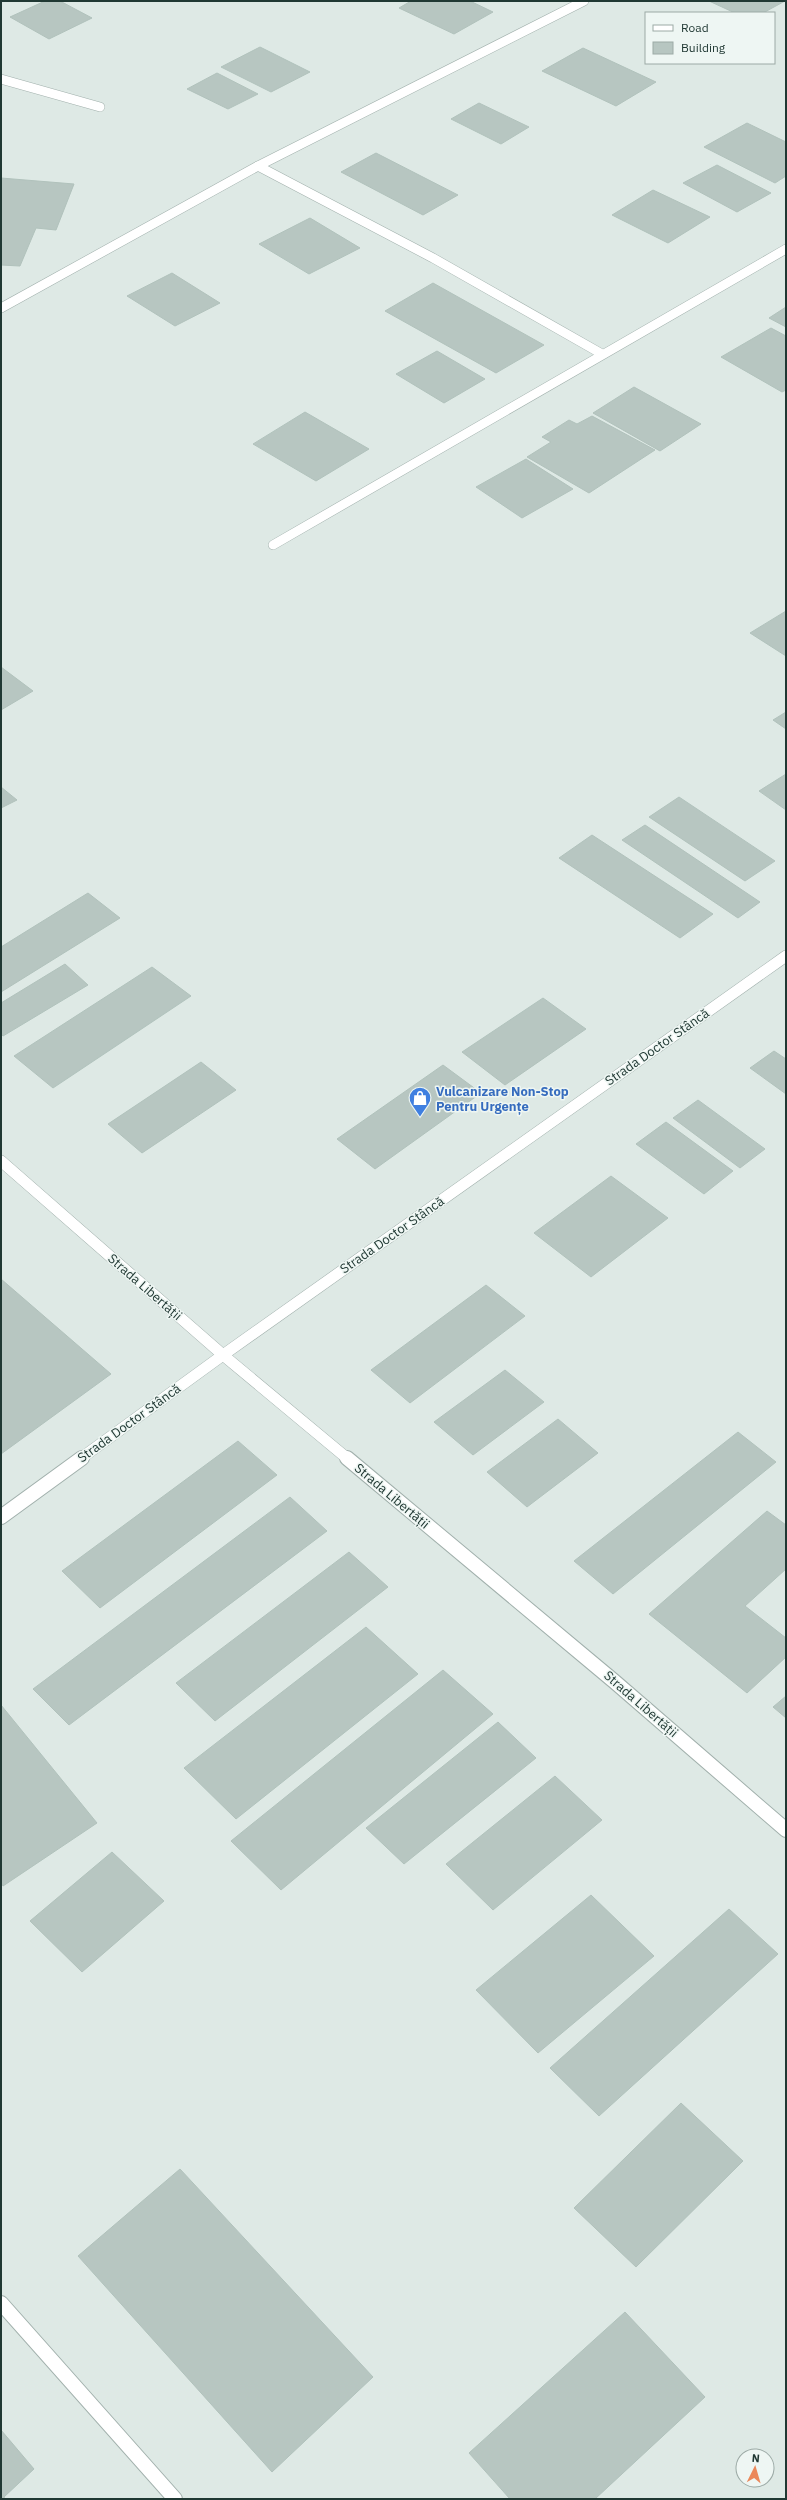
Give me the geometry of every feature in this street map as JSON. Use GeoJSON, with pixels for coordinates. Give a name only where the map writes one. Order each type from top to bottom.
{"type":"FeatureCollection","features":[{"type":"Feature","properties":{"kind":"street"},"geometry":{"type":"LineString","coordinates":[[1,308],[258,166],[584,1]]}},
{"type":"Feature","properties":{"kind":"street"},"geometry":{"type":"LineString","coordinates":[[1,79],[100,107]]}},
{"type":"Feature","properties":{"kind":"street"},"geometry":{"type":"LineString","coordinates":[[258,166],[433,258],[602,354]]}},
{"type":"Feature","properties":{"kind":"street"},"geometry":{"type":"LineString","coordinates":[[273,545],[786,249]]}},
{"type":"Feature","properties":{"kind":"street","name":"Strada Doctor Stâncă"},"geometry":{"type":"LineString","coordinates":[[1,1517],[222,1355],[786,956]]}},
{"type":"Feature","properties":{"kind":"street","name":"Strada Libertății"},"geometry":{"type":"LineString","coordinates":[[1,1161],[222,1355],[615,1682],[786,1830]]}},
{"type":"Feature","properties":{"kind":"street"},"geometry":{"type":"LineString","coordinates":[[1,2303],[175,2499]]}},
{"type":"Feature","properties":{"kind":"building"},"geometry":{"type":"Polygon","coordinates":[[[45,1],[60,1],[92,18],[49,39],[10,17],[45,1]]]}},
{"type":"Feature","properties":{"kind":"building"},"geometry":{"type":"Polygon","coordinates":[[[411,1],[470,1],[493,12],[454,34],[399,8],[411,1]]]}},
{"type":"Feature","properties":{"kind":"building"},"geometry":{"type":"Polygon","coordinates":[[[709,1],[785,1],[765,12],[733,12],[709,1]]]}},
{"type":"Feature","properties":{"kind":"building"},"geometry":{"type":"Polygon","coordinates":[[[260,47],[310,72],[271,92],[221,67],[260,47]]]}},
{"type":"Feature","properties":{"kind":"building"},"geometry":{"type":"Polygon","coordinates":[[[583,48],[656,82],[616,106],[542,71],[583,48]]]}},
{"type":"Feature","properties":{"kind":"building"},"geometry":{"type":"Polygon","coordinates":[[[217,73],[258,94],[228,109],[187,89],[217,73]]]}},
{"type":"Feature","properties":{"kind":"building"},"geometry":{"type":"Polygon","coordinates":[[[479,103],[529,127],[501,144],[451,119],[479,103]]]}},
{"type":"Feature","properties":{"kind":"building"},"geometry":{"type":"Polygon","coordinates":[[[747,123],[786,142],[786,176],[775,183],[704,147],[747,123]]]}},
{"type":"Feature","properties":{"kind":"building"},"geometry":{"type":"Polygon","coordinates":[[[376,153],[458,195],[423,215],[341,172],[376,153]]]}},
{"type":"Feature","properties":{"kind":"building"},"geometry":{"type":"Polygon","coordinates":[[[717,165],[771,193],[737,212],[683,183],[717,165]]]}},
{"type":"Feature","properties":{"kind":"building"},"geometry":{"type":"Polygon","coordinates":[[[1,178],[74,184],[56,230],[36,228],[20,266],[1,265],[1,178]]]}},
{"type":"Feature","properties":{"kind":"building"},"geometry":{"type":"Polygon","coordinates":[[[653,190],[710,217],[668,243],[612,215],[653,190]]]}},
{"type":"Feature","properties":{"kind":"building"},"geometry":{"type":"Polygon","coordinates":[[[310,218],[360,248],[309,274],[259,244],[310,218]]]}},
{"type":"Feature","properties":{"kind":"building"},"geometry":{"type":"Polygon","coordinates":[[[172,273],[220,303],[175,326],[127,296],[172,273]]]}},
{"type":"Feature","properties":{"kind":"building"},"geometry":{"type":"Polygon","coordinates":[[[433,283],[544,345],[496,373],[385,311],[433,283]]]}},
{"type":"Feature","properties":{"kind":"building"},"geometry":{"type":"Polygon","coordinates":[[[786,307],[786,327],[769,318],[786,307]]]}},
{"type":"Feature","properties":{"kind":"building"},"geometry":{"type":"Polygon","coordinates":[[[771,328],[786,336],[786,390],[782,392],[721,357],[771,328]]]}},
{"type":"Feature","properties":{"kind":"building"},"geometry":{"type":"Polygon","coordinates":[[[437,351],[485,379],[444,403],[396,374],[437,351]]]}},
{"type":"Feature","properties":{"kind":"building"},"geometry":{"type":"Polygon","coordinates":[[[634,387],[701,424],[660,451],[593,413],[634,387]]]}},
{"type":"Feature","properties":{"kind":"building"},"geometry":{"type":"Polygon","coordinates":[[[305,412],[369,449],[316,481],[253,444],[305,412]]]}},
{"type":"Feature","properties":{"kind":"building"},"geometry":{"type":"Polygon","coordinates":[[[592,416],[655,450],[589,493],[527,457],[551,442],[542,437],[569,420],[577,424],[592,416]]]}},
{"type":"Feature","properties":{"kind":"building"},"geometry":{"type":"Polygon","coordinates":[[[526,459],[573,489],[522,518],[476,487],[526,459]]]}},
{"type":"Feature","properties":{"kind":"building"},"geometry":{"type":"Polygon","coordinates":[[[786,611],[786,656],[750,633],[786,611]]]}},
{"type":"Feature","properties":{"kind":"building"},"geometry":{"type":"Polygon","coordinates":[[[1,667],[33,691],[1,710],[1,667]]]}},
{"type":"Feature","properties":{"kind":"building"},"geometry":{"type":"Polygon","coordinates":[[[786,712],[786,729],[773,720],[786,712]]]}},
{"type":"Feature","properties":{"kind":"building"},"geometry":{"type":"Polygon","coordinates":[[[786,774],[786,810],[759,791],[786,774]]]}},
{"type":"Feature","properties":{"kind":"building"},"geometry":{"type":"Polygon","coordinates":[[[1,787],[17,800],[1,808],[1,787]]]}},
{"type":"Feature","properties":{"kind":"building"},"geometry":{"type":"Polygon","coordinates":[[[679,797],[775,861],[745,881],[649,817],[679,797]]]}},
{"type":"Feature","properties":{"kind":"building"},"geometry":{"type":"Polygon","coordinates":[[[645,825],[760,902],[738,918],[622,840],[645,825]]]}},
{"type":"Feature","properties":{"kind":"building"},"geometry":{"type":"Polygon","coordinates":[[[592,835],[713,914],[680,938],[559,858],[592,835]]]}},
{"type":"Feature","properties":{"kind":"building"},"geometry":{"type":"Polygon","coordinates":[[[88,893],[120,918],[1,992],[1,947],[88,893]]]}},
{"type":"Feature","properties":{"kind":"building"},"geometry":{"type":"Polygon","coordinates":[[[65,964],[88,985],[3,1036],[1,1034],[1,1003],[65,964]]]}},
{"type":"Feature","properties":{"kind":"building"},"geometry":{"type":"Polygon","coordinates":[[[152,967],[191,996],[53,1088],[14,1056],[152,967]]]}},
{"type":"Feature","properties":{"kind":"building"},"geometry":{"type":"Polygon","coordinates":[[[543,998],[586,1029],[505,1085],[462,1052],[543,998]]]}},
{"type":"Feature","properties":{"kind":"building"},"geometry":{"type":"Polygon","coordinates":[[[774,1051],[786,1059],[786,1094],[750,1068],[774,1051]]]}},
{"type":"Feature","properties":{"kind":"building"},"geometry":{"type":"Polygon","coordinates":[[[201,1062],[236,1090],[142,1153],[108,1124],[201,1062]]]}},
{"type":"Feature","properties":{"kind":"building"},"geometry":{"type":"Polygon","coordinates":[[[443,1065],[481,1093],[375,1169],[337,1139],[443,1065]]]}},
{"type":"Feature","properties":{"kind":"building"},"geometry":{"type":"Polygon","coordinates":[[[698,1100],[765,1149],[740,1168],[673,1118],[698,1100]]]}},
{"type":"Feature","properties":{"kind":"building"},"geometry":{"type":"Polygon","coordinates":[[[666,1122],[733,1171],[704,1194],[636,1144],[666,1122]]]}},
{"type":"Feature","properties":{"kind":"building"},"geometry":{"type":"Polygon","coordinates":[[[611,1176],[668,1218],[591,1277],[534,1233],[611,1176]]]}},
{"type":"Feature","properties":{"kind":"building"},"geometry":{"type":"Polygon","coordinates":[[[1,1279],[111,1374],[1,1454],[1,1279]]]}},
{"type":"Feature","properties":{"kind":"building"},"geometry":{"type":"Polygon","coordinates":[[[486,1285],[525,1316],[410,1403],[371,1370],[486,1285]]]}},
{"type":"Feature","properties":{"kind":"building"},"geometry":{"type":"Polygon","coordinates":[[[505,1370],[544,1402],[473,1455],[434,1422],[505,1370]]]}},
{"type":"Feature","properties":{"kind":"building"},"geometry":{"type":"Polygon","coordinates":[[[558,1419],[598,1453],[527,1507],[487,1472],[558,1419]]]}},
{"type":"Feature","properties":{"kind":"building"},"geometry":{"type":"Polygon","coordinates":[[[738,1432],[776,1462],[613,1594],[574,1561],[738,1432]]]}},
{"type":"Feature","properties":{"kind":"building"},"geometry":{"type":"Polygon","coordinates":[[[238,1441],[277,1475],[100,1608],[62,1571],[238,1441]]]}},
{"type":"Feature","properties":{"kind":"building"},"geometry":{"type":"Polygon","coordinates":[[[290,1497],[327,1531],[69,1725],[33,1689],[290,1497]]]}},
{"type":"Feature","properties":{"kind":"building"},"geometry":{"type":"Polygon","coordinates":[[[767,1511],[786,1525],[786,1569],[745,1606],[786,1638],[786,1657],[747,1693],[649,1614],[767,1511]]]}},
{"type":"Feature","properties":{"kind":"building"},"geometry":{"type":"Polygon","coordinates":[[[349,1552],[388,1587],[215,1721],[176,1683],[349,1552]]]}},
{"type":"Feature","properties":{"kind":"building"},"geometry":{"type":"Polygon","coordinates":[[[366,1627],[418,1674],[236,1819],[184,1768],[366,1627]]]}},
{"type":"Feature","properties":{"kind":"building"},"geometry":{"type":"Polygon","coordinates":[[[443,1670],[493,1714],[281,1890],[231,1841],[443,1670]]]}},
{"type":"Feature","properties":{"kind":"building"},"geometry":{"type":"Polygon","coordinates":[[[786,1696],[786,1718],[773,1707],[786,1696]]]}},
{"type":"Feature","properties":{"kind":"building"},"geometry":{"type":"Polygon","coordinates":[[[1,1705],[97,1823],[3,1886],[1,1883],[1,1705]]]}},
{"type":"Feature","properties":{"kind":"building"},"geometry":{"type":"Polygon","coordinates":[[[498,1722],[536,1758],[404,1864],[366,1828],[498,1722]]]}},
{"type":"Feature","properties":{"kind":"building"},"geometry":{"type":"Polygon","coordinates":[[[555,1776],[602,1820],[493,1910],[446,1864],[555,1776]]]}},
{"type":"Feature","properties":{"kind":"building"},"geometry":{"type":"Polygon","coordinates":[[[112,1852],[164,1901],[82,1972],[30,1921],[112,1852]]]}},
{"type":"Feature","properties":{"kind":"building"},"geometry":{"type":"Polygon","coordinates":[[[591,1895],[654,1956],[538,2053],[476,1990],[591,1895]]]}},
{"type":"Feature","properties":{"kind":"building"},"geometry":{"type":"Polygon","coordinates":[[[729,1909],[778,1954],[599,2116],[550,2068],[729,1909]]]}},
{"type":"Feature","properties":{"kind":"building"},"geometry":{"type":"Polygon","coordinates":[[[681,2103],[743,2161],[636,2267],[574,2208],[681,2103]]]}},
{"type":"Feature","properties":{"kind":"building"},"geometry":{"type":"Polygon","coordinates":[[[180,2169],[373,2377],[272,2472],[78,2256],[180,2169]]]}},
{"type":"Feature","properties":{"kind":"building"},"geometry":{"type":"Polygon","coordinates":[[[625,2312],[705,2397],[595,2499],[510,2499],[469,2453],[625,2312]]]}},
{"type":"Feature","properties":{"kind":"building"},"geometry":{"type":"Polygon","coordinates":[[[1,2430],[34,2469],[4,2497],[5,2499],[1,2499],[1,2430]]]}},
{"type":"Feature","properties":{"kind":"place","name":"Vulcanizare Non-Stop Pentru Urgențe"},"geometry":{"type":"Point","coordinates":[420,1118]}}]}
